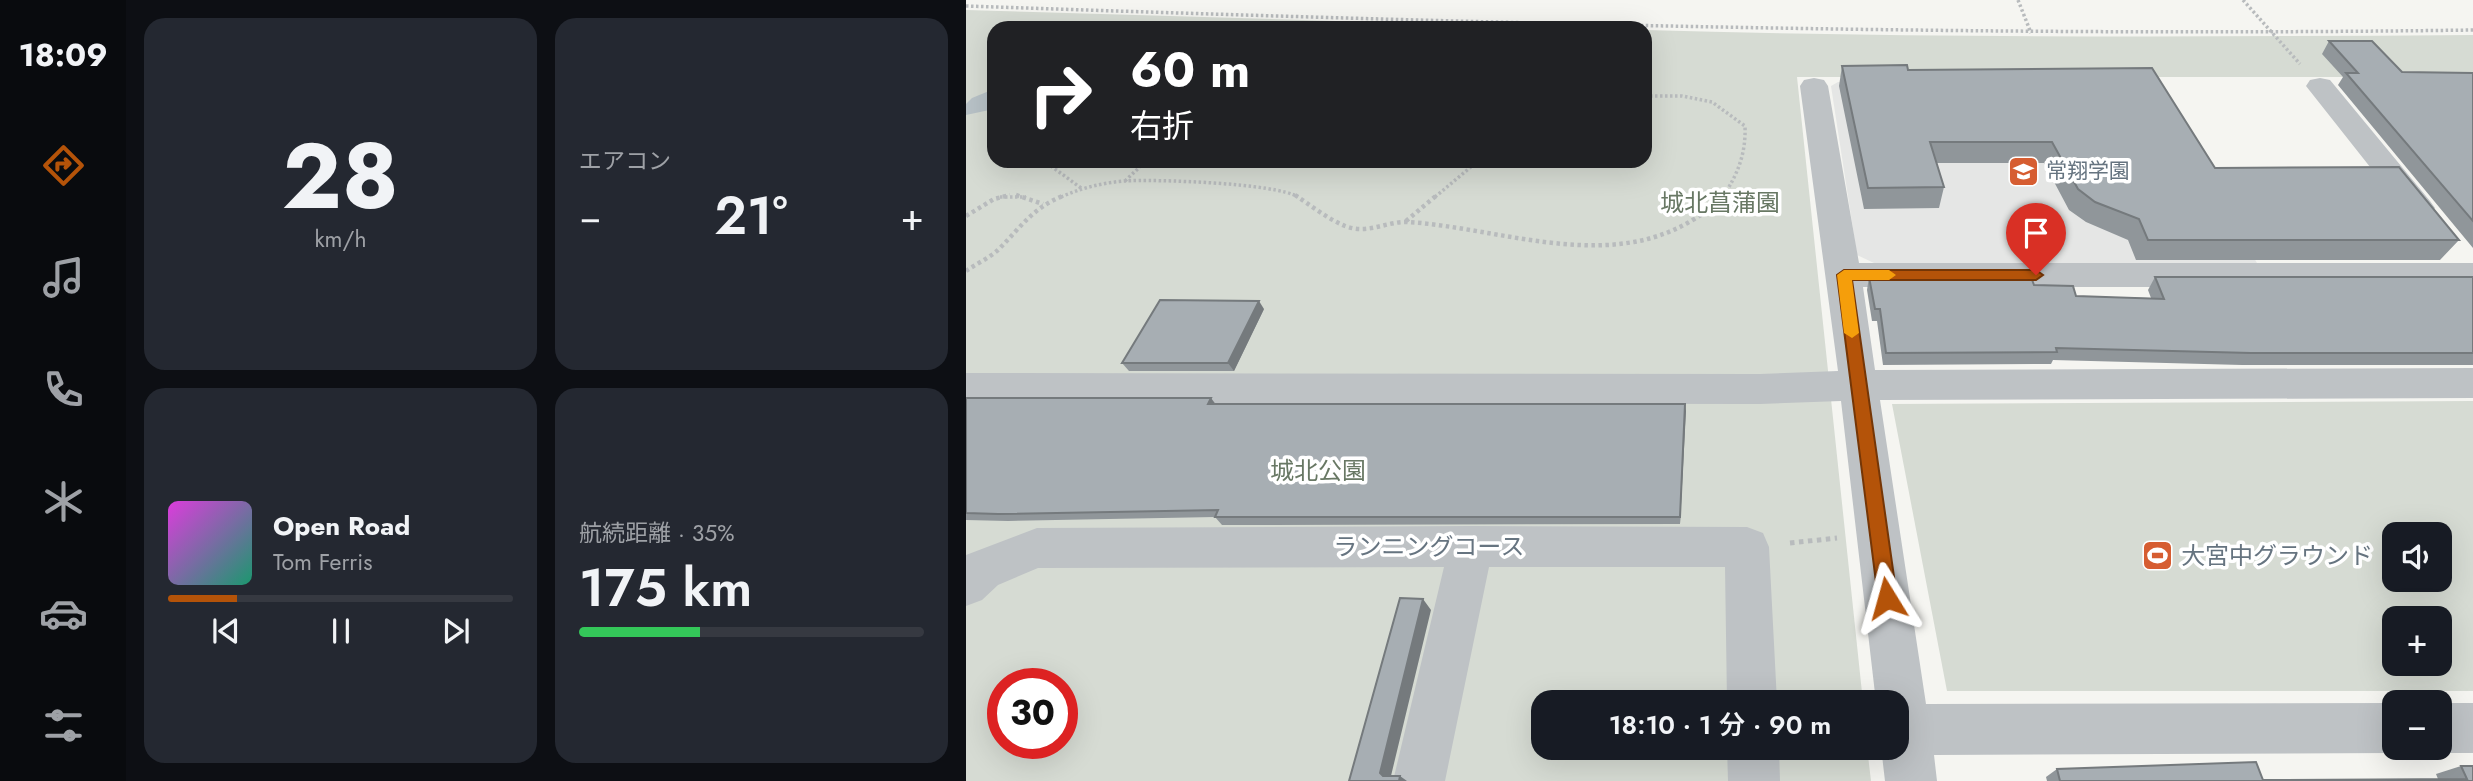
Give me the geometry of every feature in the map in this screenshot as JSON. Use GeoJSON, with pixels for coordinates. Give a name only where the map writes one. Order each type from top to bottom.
{"type":"FeatureCollection","features":[{"type":"Feature","properties":{"kind":"street"},"geometry":{"type":"LineString","coordinates":[[1814,86],[1844,275],[1900,690]]}},
{"type":"Feature","properties":{"kind":"street"},"geometry":{"type":"LineString","coordinates":[[2320,86],[2473,275]]}},
{"type":"Feature","properties":{"kind":"street"},"geometry":{"type":"LineString","coordinates":[[1844,275],[2473,275]]}},
{"type":"Feature","properties":{"kind":"street"},"geometry":{"type":"LineString","coordinates":[[966,388],[1760,389],[1858,385],[2473,383]]}},
{"type":"Feature","properties":{"kind":"street"},"geometry":{"type":"LineString","coordinates":[[1419,781],[1471,546]]}},
{"type":"Feature","properties":{"kind":"street"},"geometry":{"type":"LineString","coordinates":[[1747,547],[1752,690]]}},
{"type":"Feature","properties":{"kind":"street","name":"ランニングコース"},"geometry":{"type":"LineString","coordinates":[[966,584],[982,569],[1037,548],[1747,547]]}},
{"type":"Feature","properties":{"kind":"street"},"geometry":{"type":"LineString","coordinates":[[966,548],[1037,548]]}},
{"type":"Feature","properties":{"kind":"street"},"geometry":{"type":"LineString","coordinates":[[1909,730],[2382,728]]}},
{"type":"Feature","properties":{"kind":"street"},"geometry":{"type":"LineString","coordinates":[[2452,728],[2473,728]]}},
{"type":"Feature","properties":{"kind":"street"},"geometry":{"type":"LineString","coordinates":[[1909,759],[1912,781]]}},
{"type":"Feature","properties":{"kind":"street"},"geometry":{"type":"LineString","coordinates":[[1753,760],[1754,781]]}},
{"type":"Feature","properties":{"kind":"path"},"geometry":{"type":"LineString","coordinates":[[2018,0],[2032,33]]}},
{"type":"Feature","properties":{"kind":"path"},"geometry":{"type":"LineString","coordinates":[[2243,0],[2320,86]]}},
{"type":"Feature","properties":{"kind":"path"},"geometry":{"type":"LineString","coordinates":[[966,6],[1471,21]]}},
{"type":"Feature","properties":{"kind":"path"},"geometry":{"type":"LineString","coordinates":[[1652,26],[2032,33],[2473,30]]}},
{"type":"Feature","properties":{"kind":"path"},"geometry":{"type":"LineString","coordinates":[[966,271],[998,251],[1018,226],[1043,204],[1082,188],[1125,181],[1241,184],[1290,192],[1345,226],[1369,230],[1405,222],[1574,245],[1633,244],[1681,227],[1717,205],[1738,173],[1746,145],[1745,126],[1712,102],[1682,96],[1652,96]]}},
{"type":"Feature","properties":{"kind":"path"},"geometry":{"type":"LineString","coordinates":[[1054,168],[1082,188]]}},
{"type":"Feature","properties":{"kind":"path"},"geometry":{"type":"LineString","coordinates":[[1125,181],[1139,168]]}},
{"type":"Feature","properties":{"kind":"path"},"geometry":{"type":"LineString","coordinates":[[1405,222],[1469,168]]}},
{"type":"Feature","properties":{"kind":"path"},"geometry":{"type":"LineString","coordinates":[[966,216],[994,199],[1014,193],[1027,194],[1043,204]]}},
{"type":"Feature","properties":{"kind":"path"},"geometry":{"type":"LineString","coordinates":[[1747,547],[1850,537]]}},
{"type":"Feature","properties":{"kind":"shaded area","name":"常翔学園"},"geometry":{"type":"Polygon","coordinates":[[[1838,82],[2152,87],[2257,263],[1874,263],[1857,255],[1831,86],[1838,82]]]}},
{"type":"Feature","properties":{"kind":"shaded area"},"geometry":{"type":"Polygon","coordinates":[[[987,92],[987,110],[966,115],[966,104],[972,98],[987,92]]]}},
{"type":"Feature","properties":{"kind":"green space","name":"城北公園"},"geometry":{"type":"Polygon","coordinates":[[[966,10],[1336,21],[987,21],[987,168],[1652,168],[1652,30],[2059,36],[2473,35],[2473,77],[1797,77],[1862,690],[1531,690],[1531,760],[1869,760],[1871,781],[966,781],[966,10]]]}},
{"type":"Feature","properties":{"kind":"green space","name":"大宮中グラウンド"},"geometry":{"type":"Polygon","coordinates":[[[2473,401],[2473,691],[1947,691],[1892,404],[2473,401]]]}},
{"type":"Feature","properties":{"kind":"building"},"geometry":{"type":"Polygon","coordinates":[[[2329,41],[2372,41],[2402,72],[2473,73],[2473,221],[2346,73],[2358,73],[2329,41]]]}},
{"type":"Feature","properties":{"kind":"building"},"geometry":{"type":"Polygon","coordinates":[[[1907,65],[1908,70],[2152,68],[2215,168],[2399,167],[2459,240],[2148,240],[2139,219],[2095,202],[2078,189],[2052,142],[1930,142],[1944,187],[1868,188],[1842,66],[1907,65]]]}},
{"type":"Feature","properties":{"kind":"building"},"geometry":{"type":"Polygon","coordinates":[[[1869,277],[2031,277],[2034,285],[2073,286],[2076,296],[2164,299],[2155,277],[2473,277],[2473,353],[2251,353],[2056,348],[2057,352],[1886,353],[1880,309],[1875,309],[1869,277]]]}},
{"type":"Feature","properties":{"kind":"building"},"geometry":{"type":"Polygon","coordinates":[[[1160,300],[1259,301],[1228,363],[1122,363],[1160,300]]]}},
{"type":"Feature","properties":{"kind":"building"},"geometry":{"type":"Polygon","coordinates":[[[966,398],[1211,398],[1208,404],[1685,404],[1680,517],[1215,517],[1218,510],[966,513],[966,398]]]}},
{"type":"Feature","properties":{"kind":"building"},"geometry":{"type":"Polygon","coordinates":[[[1400,598],[1423,599],[1380,773],[1383,776],[1400,776],[1399,781],[1349,781],[1400,598]]]}},
{"type":"Feature","properties":{"kind":"building"},"geometry":{"type":"Polygon","coordinates":[[[2256,762],[2263,780],[2467,779],[2461,766],[2473,766],[2473,781],[2060,781],[2057,769],[2256,762]]]}},
{"type":"Feature","properties":{"kind":"slow traffic"},"geometry":{"type":"LineString","coordinates":[[1852,333],[1844,275],[1889,275]]}},
{"type":"Feature","properties":{"kind":"place","name":"常翔学園"},"geometry":{"type":"Point","coordinates":[2023,171]}},
{"type":"Feature","properties":{"kind":"place","name":"大宮中グラウンド"},"geometry":{"type":"Point","coordinates":[2158,556]}},
{"type":"Feature","properties":{"kind":"route"},"geometry":{"type":"LineString","coordinates":[[1887,598],[1844,275],[2036,275]]}},
{"type":"Feature","properties":{"kind":"park label","name":"城北菖蒲園"},"geometry":{"type":"Point","coordinates":[1720,203]}}]}
